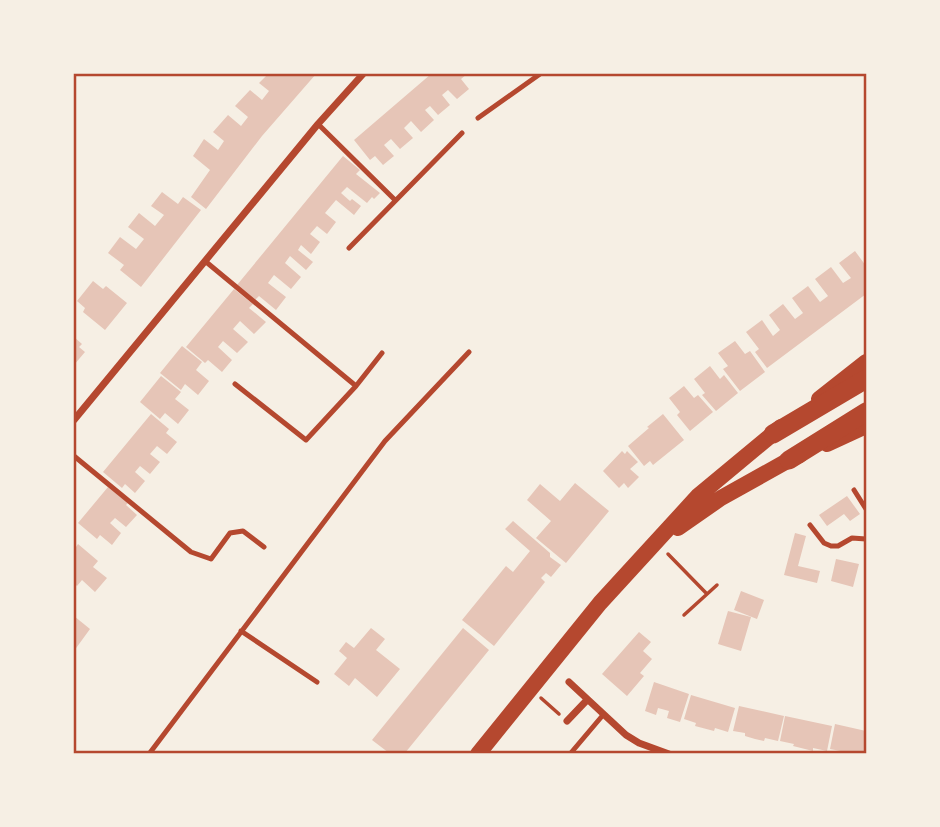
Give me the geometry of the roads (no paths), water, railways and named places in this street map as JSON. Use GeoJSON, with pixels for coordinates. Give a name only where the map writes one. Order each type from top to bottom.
{"type":"FeatureCollection","features":[{"type":"Feature","properties":{"kind":"highway"},"geometry":{"type":"LineString","coordinates":[[773,434],[866,379]]}},
{"type":"Feature","properties":{"kind":"highway"},"geometry":{"type":"LineString","coordinates":[[789,460],[866,412]]}},
{"type":"Feature","properties":{"kind":"main road"},"geometry":{"type":"LineString","coordinates":[[478,754],[600,603],[698,496],[866,362]]}},
{"type":"Feature","properties":{"kind":"main road"},"geometry":{"type":"LineString","coordinates":[[656,542],[721,498],[789,460],[866,426]]}},
{"type":"Feature","properties":{"kind":"street"},"geometry":{"type":"LineString","coordinates":[[74,420],[318,124],[363,74]]}},
{"type":"Feature","properties":{"kind":"street"},"geometry":{"type":"LineString","coordinates":[[569,682],[603,715],[639,743],[669,754]]}},
{"type":"Feature","properties":{"kind":"street"},"geometry":{"type":"LineString","coordinates":[[567,721],[587,700]]}},
{"type":"Feature","properties":{"kind":"lane"},"geometry":{"type":"LineString","coordinates":[[478,118],[540,74]]}},
{"type":"Feature","properties":{"kind":"lane"},"geometry":{"type":"LineString","coordinates":[[318,124],[395,200]]}},
{"type":"Feature","properties":{"kind":"lane"},"geometry":{"type":"LineString","coordinates":[[349,248],[462,134]]}},
{"type":"Feature","properties":{"kind":"lane"},"geometry":{"type":"LineString","coordinates":[[205,261],[356,386]]}},
{"type":"Feature","properties":{"kind":"lane"},"geometry":{"type":"LineString","coordinates":[[149,754],[386,441],[469,352]]}},
{"type":"Feature","properties":{"kind":"lane"},"geometry":{"type":"LineString","coordinates":[[235,384],[306,440],[356,386],[382,353]]}},
{"type":"Feature","properties":{"kind":"lane"},"geometry":{"type":"LineString","coordinates":[[74,456],[191,552],[211,559],[230,533],[243,531],[264,547]]}},
{"type":"Feature","properties":{"kind":"lane"},"geometry":{"type":"LineString","coordinates":[[854,490],[866,509]]}},
{"type":"Feature","properties":{"kind":"lane"},"geometry":{"type":"LineString","coordinates":[[810,526],[824,543],[831,546],[838,546],[852,538],[866,539]]}},
{"type":"Feature","properties":{"kind":"lane"},"geometry":{"type":"LineString","coordinates":[[241,631],[317,682]]}},
{"type":"Feature","properties":{"kind":"lane"},"geometry":{"type":"LineString","coordinates":[[570,754],[603,715]]}}]}
